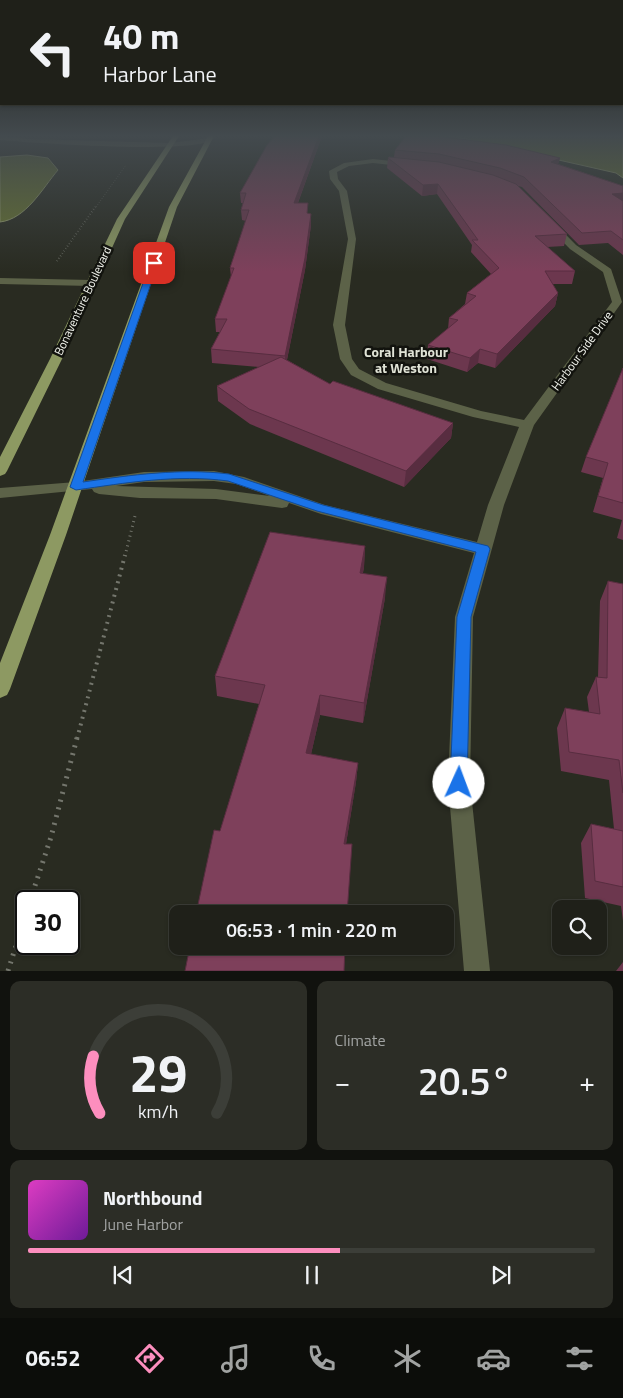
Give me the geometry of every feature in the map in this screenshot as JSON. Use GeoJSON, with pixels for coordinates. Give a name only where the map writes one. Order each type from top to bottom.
{"type":"FeatureCollection","features":[{"type":"Feature","properties":{"kind":"main road","name":"Bonaventure Boulevard"},"geometry":{"type":"LineString","coordinates":[[0,471],[121,219],[146,181]]}},
{"type":"Feature","properties":{"kind":"main road"},"geometry":{"type":"LineString","coordinates":[[0,690],[76,487],[173,206],[186,181]]}},
{"type":"Feature","properties":{"kind":"street","name":"Harbour Side Drive"},"geometry":{"type":"LineString","coordinates":[[336,181],[343,191],[352,238],[339,325],[346,359],[355,372],[382,386],[478,414],[527,425]]}},
{"type":"Feature","properties":{"kind":"street","name":"Harbour Side Drive"},"geometry":{"type":"LineString","coordinates":[[477,970],[459,783],[464,617],[496,505],[527,425],[617,302],[608,270],[573,247],[518,191],[492,181]]}},
{"type":"Feature","properties":{"kind":"street"},"geometry":{"type":"LineString","coordinates":[[0,281],[91,282]]}},
{"type":"Feature","properties":{"kind":"street"},"geometry":{"type":"LineString","coordinates":[[0,493],[76,487],[144,477],[214,476],[239,480],[321,508],[484,549]]}},
{"type":"Feature","properties":{"kind":"street"},"geometry":{"type":"LineString","coordinates":[[234,496],[239,480]]}},
{"type":"Feature","properties":{"kind":"street"},"geometry":{"type":"LineString","coordinates":[[76,487],[140,493],[162,499],[213,500],[234,496],[321,508]]}},
{"type":"Feature","properties":{"kind":"path"},"geometry":{"type":"LineString","coordinates":[[42,282],[115,181]]}},
{"type":"Feature","properties":{"kind":"path"},"geometry":{"type":"LineString","coordinates":[[34,890],[51,837],[140,493]]}},
{"type":"Feature","properties":{"kind":"path"},"geometry":{"type":"LineString","coordinates":[[8,970],[15,948]]}},
{"type":"Feature","properties":{"kind":"shaded area"},"geometry":{"type":"Polygon","coordinates":[[[0,181],[49,181],[26,209],[9,220],[0,222],[0,181]]]}},
{"type":"Feature","properties":{"kind":"building"},"geometry":{"type":"Polygon","coordinates":[[[247,181],[302,181],[294,203],[308,203],[307,213],[311,214],[305,258],[285,356],[211,349],[227,319],[215,319],[234,268],[230,268],[249,210],[241,210],[246,193],[240,193],[247,181]]]}},
{"type":"Feature","properties":{"kind":"building"},"geometry":{"type":"Polygon","coordinates":[[[418,181],[509,181],[516,184],[567,234],[535,236],[575,271],[545,271],[558,293],[497,354],[480,349],[470,358],[428,345],[458,320],[449,318],[476,296],[467,293],[499,268],[472,240],[478,240],[438,184],[423,185],[418,181]]]}},
{"type":"Feature","properties":{"kind":"building"},"geometry":{"type":"Polygon","coordinates":[[[528,181],[609,181],[623,186],[623,193],[612,194],[623,201],[623,240],[611,231],[582,233],[528,181]]]}},
{"type":"Feature","properties":{"kind":"building"},"geometry":{"type":"Polygon","coordinates":[[[281,357],[330,384],[333,381],[453,423],[406,471],[249,409],[217,386],[281,357]]]}},
{"type":"Feature","properties":{"kind":"building"},"geometry":{"type":"Polygon","coordinates":[[[623,368],[623,503],[598,496],[608,463],[586,457],[623,368]]]}},
{"type":"Feature","properties":{"kind":"building"},"geometry":{"type":"Polygon","coordinates":[[[270,532],[365,546],[360,573],[387,577],[364,703],[320,695],[306,753],[358,763],[344,844],[352,844],[348,905],[198,905],[214,830],[220,831],[265,685],[215,676],[270,532]]]}},
{"type":"Feature","properties":{"kind":"building"},"geometry":{"type":"Polygon","coordinates":[[[608,581],[623,584],[623,793],[619,760],[569,752],[565,708],[600,714],[596,677],[607,678],[608,581]]]}},
{"type":"Feature","properties":{"kind":"building"},"geometry":{"type":"Polygon","coordinates":[[[591,824],[623,831],[623,887],[595,881],[591,824]]]}},
{"type":"Feature","properties":{"kind":"building"},"geometry":{"type":"Polygon","coordinates":[[[188,955],[345,955],[344,971],[185,971],[188,955]]]}},
{"type":"Feature","properties":{"kind":"district","name":"Coral Harbour at Weston"},"geometry":{"type":"Point","coordinates":[406,360]}},
{"type":"Feature","properties":{"kind":"route"},"geometry":{"type":"LineString","coordinates":[[154,263],[76,487],[144,477],[214,476],[229,478],[321,508],[484,549],[464,617],[459,783]]}}]}
